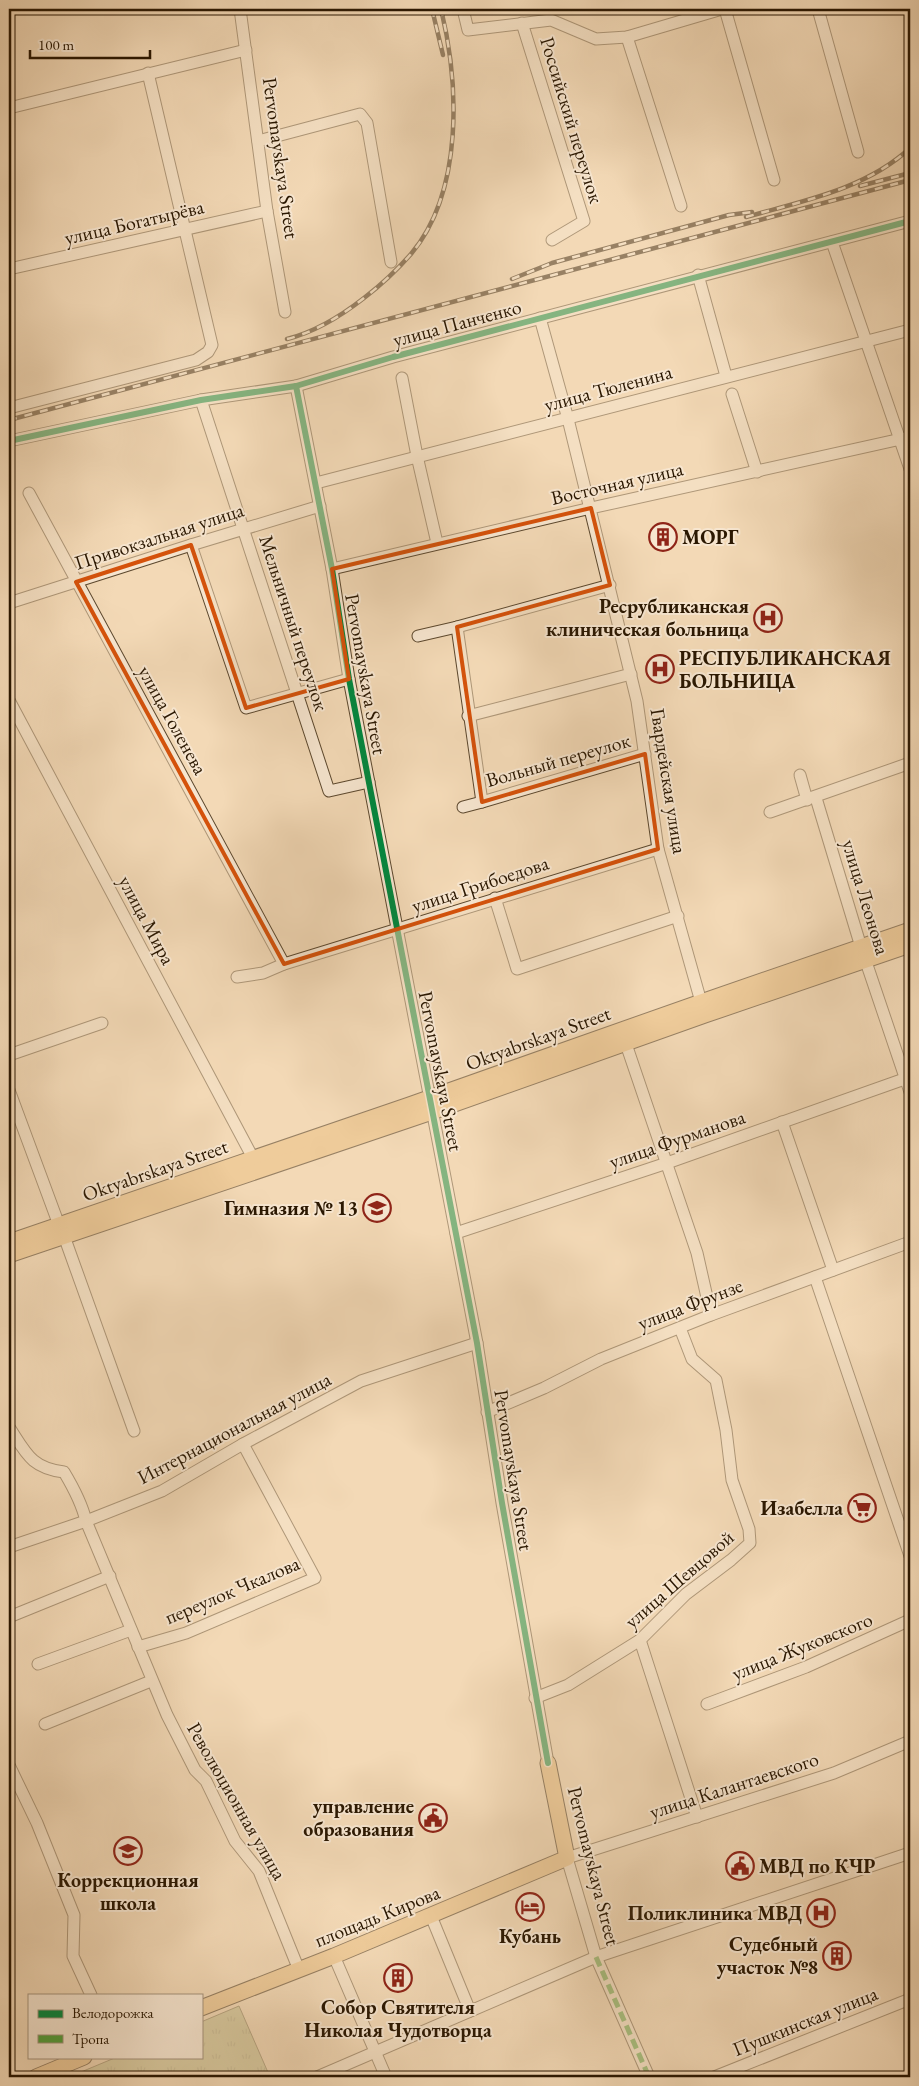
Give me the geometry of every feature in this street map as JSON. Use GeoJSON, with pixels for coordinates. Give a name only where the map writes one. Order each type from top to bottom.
{"type":"FeatureCollection","features":[{"type":"Feature","properties":{"kind":"main road","name":"Oktyabrskaya Street"},"geometry":{"type":"LineString","coordinates":[[864,954],[910,930]]}},
{"type":"Feature","properties":{"kind":"main road","name":"Oktyabrskaya Street"},"geometry":{"type":"LineString","coordinates":[[9,1242],[61,1230],[431,1105],[864,954],[910,945]]}},
{"type":"Feature","properties":{"kind":"main road","name":"Oktyabrskaya Street"},"geometry":{"type":"LineString","coordinates":[[9,1255],[61,1230],[253,1158],[626,1044],[703,1009]]}},
{"type":"Feature","properties":{"kind":"main road","name":"Pervomayskaya Street"},"geometry":{"type":"LineString","coordinates":[[548,1764],[567,1858]]}},
{"type":"Feature","properties":{"kind":"main road","name":"площадь Кирова"},"geometry":{"type":"LineString","coordinates":[[202,2008],[334,1956],[567,1858]]}},
{"type":"Feature","properties":{"kind":"main road"},"geometry":{"type":"LineString","coordinates":[[36,2077],[82,2058]]}},
{"type":"Feature","properties":{"kind":"street","name":"Pervomayskaya Street"},"geometry":{"type":"LineString","coordinates":[[240,9],[267,211],[285,312]]}},
{"type":"Feature","properties":{"kind":"street"},"geometry":{"type":"LineString","coordinates":[[463,9],[468,30],[551,20],[596,39],[628,37],[723,9],[774,180]]}},
{"type":"Feature","properties":{"kind":"street"},"geometry":{"type":"LineString","coordinates":[[818,9],[858,152]]}},
{"type":"Feature","properties":{"kind":"street","name":"Российский переулок"},"geometry":{"type":"LineString","coordinates":[[522,23],[584,222],[552,240]]}},
{"type":"Feature","properties":{"kind":"street"},"geometry":{"type":"LineString","coordinates":[[628,37],[680,206]]}},
{"type":"Feature","properties":{"kind":"street"},"geometry":{"type":"LineString","coordinates":[[9,108],[246,50]]}},
{"type":"Feature","properties":{"kind":"street"},"geometry":{"type":"LineString","coordinates":[[9,408],[196,360],[208,352],[212,345],[148,73]]}},
{"type":"Feature","properties":{"kind":"street"},"geometry":{"type":"LineString","coordinates":[[258,141],[360,114],[367,123],[390,262]]}},
{"type":"Feature","properties":{"kind":"street","name":"улица Богатырёва"},"geometry":{"type":"LineString","coordinates":[[9,269],[267,211]]}},
{"type":"Feature","properties":{"kind":"street","name":"улица Панченко"},"geometry":{"type":"LineString","coordinates":[[9,441],[201,400],[296,386],[393,357],[698,275],[910,221]]}},
{"type":"Feature","properties":{"kind":"street"},"geometry":{"type":"LineString","coordinates":[[832,242],[865,342],[905,438],[910,469]]}},
{"type":"Feature","properties":{"kind":"street"},"geometry":{"type":"LineString","coordinates":[[698,275],[726,376]]}},
{"type":"Feature","properties":{"kind":"street","name":"Гвардейская улица"},"geometry":{"type":"LineString","coordinates":[[540,318],[591,508],[637,701],[658,848],[703,1009]]}},
{"type":"Feature","properties":{"kind":"street","name":"улица Тюленина"},"geometry":{"type":"LineString","coordinates":[[316,484],[417,456],[568,419],[726,376],[910,330]]}},
{"type":"Feature","properties":{"kind":"street"},"geometry":{"type":"LineString","coordinates":[[402,378],[417,456],[437,543]]}},
{"type":"Feature","properties":{"kind":"street","name":"Pervomayskaya Street"},"geometry":{"type":"LineString","coordinates":[[296,386],[332,569],[349,679],[477,1343],[535,1698],[548,1764]]}},
{"type":"Feature","properties":{"kind":"street"},"geometry":{"type":"LineString","coordinates":[[732,394],[757,472]]}},
{"type":"Feature","properties":{"kind":"street","name":"Мельничный переулок"},"geometry":{"type":"LineString","coordinates":[[201,400],[329,791],[369,782]]}},
{"type":"Feature","properties":{"kind":"street","name":"Восточная улица"},"geometry":{"type":"LineString","coordinates":[[332,569],[437,543],[905,438]]}},
{"type":"Feature","properties":{"kind":"street","name":"улица Голенева"},"geometry":{"type":"LineString","coordinates":[[29,493],[284,964]]}},
{"type":"Feature","properties":{"kind":"street","name":"Привокзальная улица"},"geometry":{"type":"LineString","coordinates":[[9,603],[243,528],[320,506]]}},
{"type":"Feature","properties":{"kind":"street"},"geometry":{"type":"LineString","coordinates":[[191,545],[246,708],[349,679]]}},
{"type":"Feature","properties":{"kind":"street"},"geometry":{"type":"LineString","coordinates":[[418,636],[458,627],[610,585]]}},
{"type":"Feature","properties":{"kind":"street","name":"Вольный переулок"},"geometry":{"type":"LineString","coordinates":[[458,627],[468,716],[482,802]]}},
{"type":"Feature","properties":{"kind":"street"},"geometry":{"type":"LineString","coordinates":[[468,716],[630,674]]}},
{"type":"Feature","properties":{"kind":"street","name":"улица Мира"},"geometry":{"type":"LineString","coordinates":[[9,700],[253,1158]]}},
{"type":"Feature","properties":{"kind":"street","name":"Вольный переулок"},"geometry":{"type":"LineString","coordinates":[[463,807],[645,754]]}},
{"type":"Feature","properties":{"kind":"street"},"geometry":{"type":"LineString","coordinates":[[770,812],[812,799],[910,763]]}},
{"type":"Feature","properties":{"kind":"street","name":"улица Леонова"},"geometry":{"type":"LineString","coordinates":[[800,776],[812,799],[908,1078],[910,1092]]}},
{"type":"Feature","properties":{"kind":"street","name":"улица Грибоедова"},"geometry":{"type":"LineString","coordinates":[[237,977],[262,973],[284,964],[658,848]]}},
{"type":"Feature","properties":{"kind":"street"},"geometry":{"type":"LineString","coordinates":[[495,898],[517,969],[678,916]]}},
{"type":"Feature","properties":{"kind":"street"},"geometry":{"type":"LineString","coordinates":[[9,1055],[102,1023]]}},
{"type":"Feature","properties":{"kind":"street"},"geometry":{"type":"LineString","coordinates":[[626,1044],[697,1253],[704,1291],[711,1315]]}},
{"type":"Feature","properties":{"kind":"street","name":"улица Фурманова"},"geometry":{"type":"LineString","coordinates":[[456,1233],[667,1163],[908,1078]]}},
{"type":"Feature","properties":{"kind":"street"},"geometry":{"type":"LineString","coordinates":[[9,1090],[134,1431]]}},
{"type":"Feature","properties":{"kind":"street"},"geometry":{"type":"LineString","coordinates":[[782,1122],[833,1270]]}},
{"type":"Feature","properties":{"kind":"street","name":"улица Фрунзе"},"geometry":{"type":"LineString","coordinates":[[487,1412],[544,1388],[601,1359],[711,1315],[910,1242]]}},
{"type":"Feature","properties":{"kind":"street"},"geometry":{"type":"LineString","coordinates":[[815,1277],[910,1556]]}},
{"type":"Feature","properties":{"kind":"street","name":"улица Шевцовой"},"geometry":{"type":"LineString","coordinates":[[535,1698],[568,1685],[640,1640],[686,1594],[750,1543],[749,1529],[732,1480],[726,1430],[716,1380],[692,1359],[680,1328]]}},
{"type":"Feature","properties":{"kind":"street","name":"Интернациональная улица"},"geometry":{"type":"LineString","coordinates":[[9,1547],[86,1521],[162,1491],[361,1381],[477,1343]]}},
{"type":"Feature","properties":{"kind":"street","name":"Революционная улица"},"geometry":{"type":"LineString","coordinates":[[9,1427],[35,1463],[47,1470],[64,1472],[84,1510],[86,1521],[152,1681],[195,1770],[206,1781],[235,1841],[259,1871],[299,1970]]}},
{"type":"Feature","properties":{"kind":"street","name":"переулок Чкалова"},"geometry":{"type":"LineString","coordinates":[[138,1647],[186,1633],[315,1578],[244,1444]]}},
{"type":"Feature","properties":{"kind":"street"},"geometry":{"type":"LineString","coordinates":[[9,1617],[110,1576]]}},
{"type":"Feature","properties":{"kind":"street","name":"улица Жуковского"},"geometry":{"type":"LineString","coordinates":[[707,1704],[806,1667],[910,1620]]}},
{"type":"Feature","properties":{"kind":"street"},"geometry":{"type":"LineString","coordinates":[[38,1664],[131,1630]]}},
{"type":"Feature","properties":{"kind":"street"},"geometry":{"type":"LineString","coordinates":[[640,1640],[697,1817]]}},
{"type":"Feature","properties":{"kind":"street"},"geometry":{"type":"LineString","coordinates":[[45,1724],[152,1681]]}},
{"type":"Feature","properties":{"kind":"street","name":"улица Калантаевского"},"geometry":{"type":"LineString","coordinates":[[567,1858],[834,1772],[910,1741]]}},
{"type":"Feature","properties":{"kind":"street"},"geometry":{"type":"LineString","coordinates":[[9,1766],[37,1823],[74,1915],[73,1956],[91,1994]]}},
{"type":"Feature","properties":{"kind":"street"},"geometry":{"type":"LineString","coordinates":[[317,2077],[596,1957],[910,1853]]}},
{"type":"Feature","properties":{"kind":"street","name":"Pervomayskaya Street"},"geometry":{"type":"LineString","coordinates":[[567,1858],[596,1957],[649,2077]]}},
{"type":"Feature","properties":{"kind":"street"},"geometry":{"type":"LineString","coordinates":[[431,1916],[470,2011]]}},
{"type":"Feature","properties":{"kind":"street"},"geometry":{"type":"LineString","coordinates":[[334,1956],[386,2077]]}},
{"type":"Feature","properties":{"kind":"street","name":"Пушкинская улица"},"geometry":{"type":"LineString","coordinates":[[714,2077],[910,1999]]}},
{"type":"Feature","properties":{"kind":"highlighted area"},"geometry":{"type":"Polygon","coordinates":[[[591,508],[610,585],[457,627],[482,802],[645,754],[658,849],[284,964],[76,582],[191,545],[246,708],[349,679],[332,569],[591,508]]]}},
{"type":"Feature","properties":{"kind":"green space"},"geometry":{"type":"Polygon","coordinates":[[[239,2006],[270,2077],[69,2077],[115,2058],[202,2058],[202,2022],[239,2006]]]}},
{"type":"Feature","properties":{"kind":"railway"},"geometry":{"type":"LineString","coordinates":[[432,9],[443,55]]}},
{"type":"Feature","properties":{"kind":"railway"},"geometry":{"type":"LineString","coordinates":[[287,339],[327,323],[364,298],[383,283],[406,260],[428,228],[441,200],[449,168],[453,136],[451,70],[441,9]]}},
{"type":"Feature","properties":{"kind":"railway"},"geometry":{"type":"LineString","coordinates":[[746,217],[811,199],[854,184],[893,162],[910,148]]}},
{"type":"Feature","properties":{"kind":"railway"},"geometry":{"type":"LineString","coordinates":[[860,186],[910,173]]}},
{"type":"Feature","properties":{"kind":"railway"},"geometry":{"type":"LineString","coordinates":[[9,420],[910,180]]}},
{"type":"Feature","properties":{"kind":"railway"},"geometry":{"type":"LineString","coordinates":[[512,279],[552,263],[729,215],[752,212]]}},
{"type":"Feature","properties":{"kind":"marked path"},"geometry":{"type":"LineString","coordinates":[[596,1957],[649,2077]]}},
{"type":"Feature","properties":{"kind":"cycle path"},"geometry":{"type":"LineString","coordinates":[[9,441],[201,400],[296,386],[393,357],[910,221]]}},
{"type":"Feature","properties":{"kind":"cycle path"},"geometry":{"type":"LineString","coordinates":[[296,386],[332,569],[349,679],[477,1343],[502,1503],[548,1763]]}},
{"type":"Feature","properties":{"kind":"place","name":"МОРГ"},"geometry":{"type":"Point","coordinates":[663,537]}},
{"type":"Feature","properties":{"kind":"place","name":"Ресрубликанская клиническая больница"},"geometry":{"type":"Point","coordinates":[768,618]}},
{"type":"Feature","properties":{"kind":"place","name":"РЕСПУБЛИКАНСКАЯ БОЛЬНИЦА"},"geometry":{"type":"Point","coordinates":[660,669]}},
{"type":"Feature","properties":{"kind":"place","name":"Гимназия № 13"},"geometry":{"type":"Point","coordinates":[377,1208]}},
{"type":"Feature","properties":{"kind":"place","name":"Изабелла"},"geometry":{"type":"Point","coordinates":[862,1508]}},
{"type":"Feature","properties":{"kind":"place","name":"управление образования"},"geometry":{"type":"Point","coordinates":[433,1818]}},
{"type":"Feature","properties":{"kind":"place","name":"Коррекционная школа"},"geometry":{"type":"Point","coordinates":[128,1851]}},
{"type":"Feature","properties":{"kind":"place","name":"МВД по КЧР"},"geometry":{"type":"Point","coordinates":[740,1866]}},
{"type":"Feature","properties":{"kind":"place","name":"Кубань"},"geometry":{"type":"Point","coordinates":[530,1907]}},
{"type":"Feature","properties":{"kind":"place","name":"Поликлиника МВД"},"geometry":{"type":"Point","coordinates":[821,1913]}},
{"type":"Feature","properties":{"kind":"place","name":"Судебный участок №8"},"geometry":{"type":"Point","coordinates":[837,1956]}},
{"type":"Feature","properties":{"kind":"place","name":"Собор Святителя Николая Чудотворца"},"geometry":{"type":"Point","coordinates":[398,1978]}}]}
